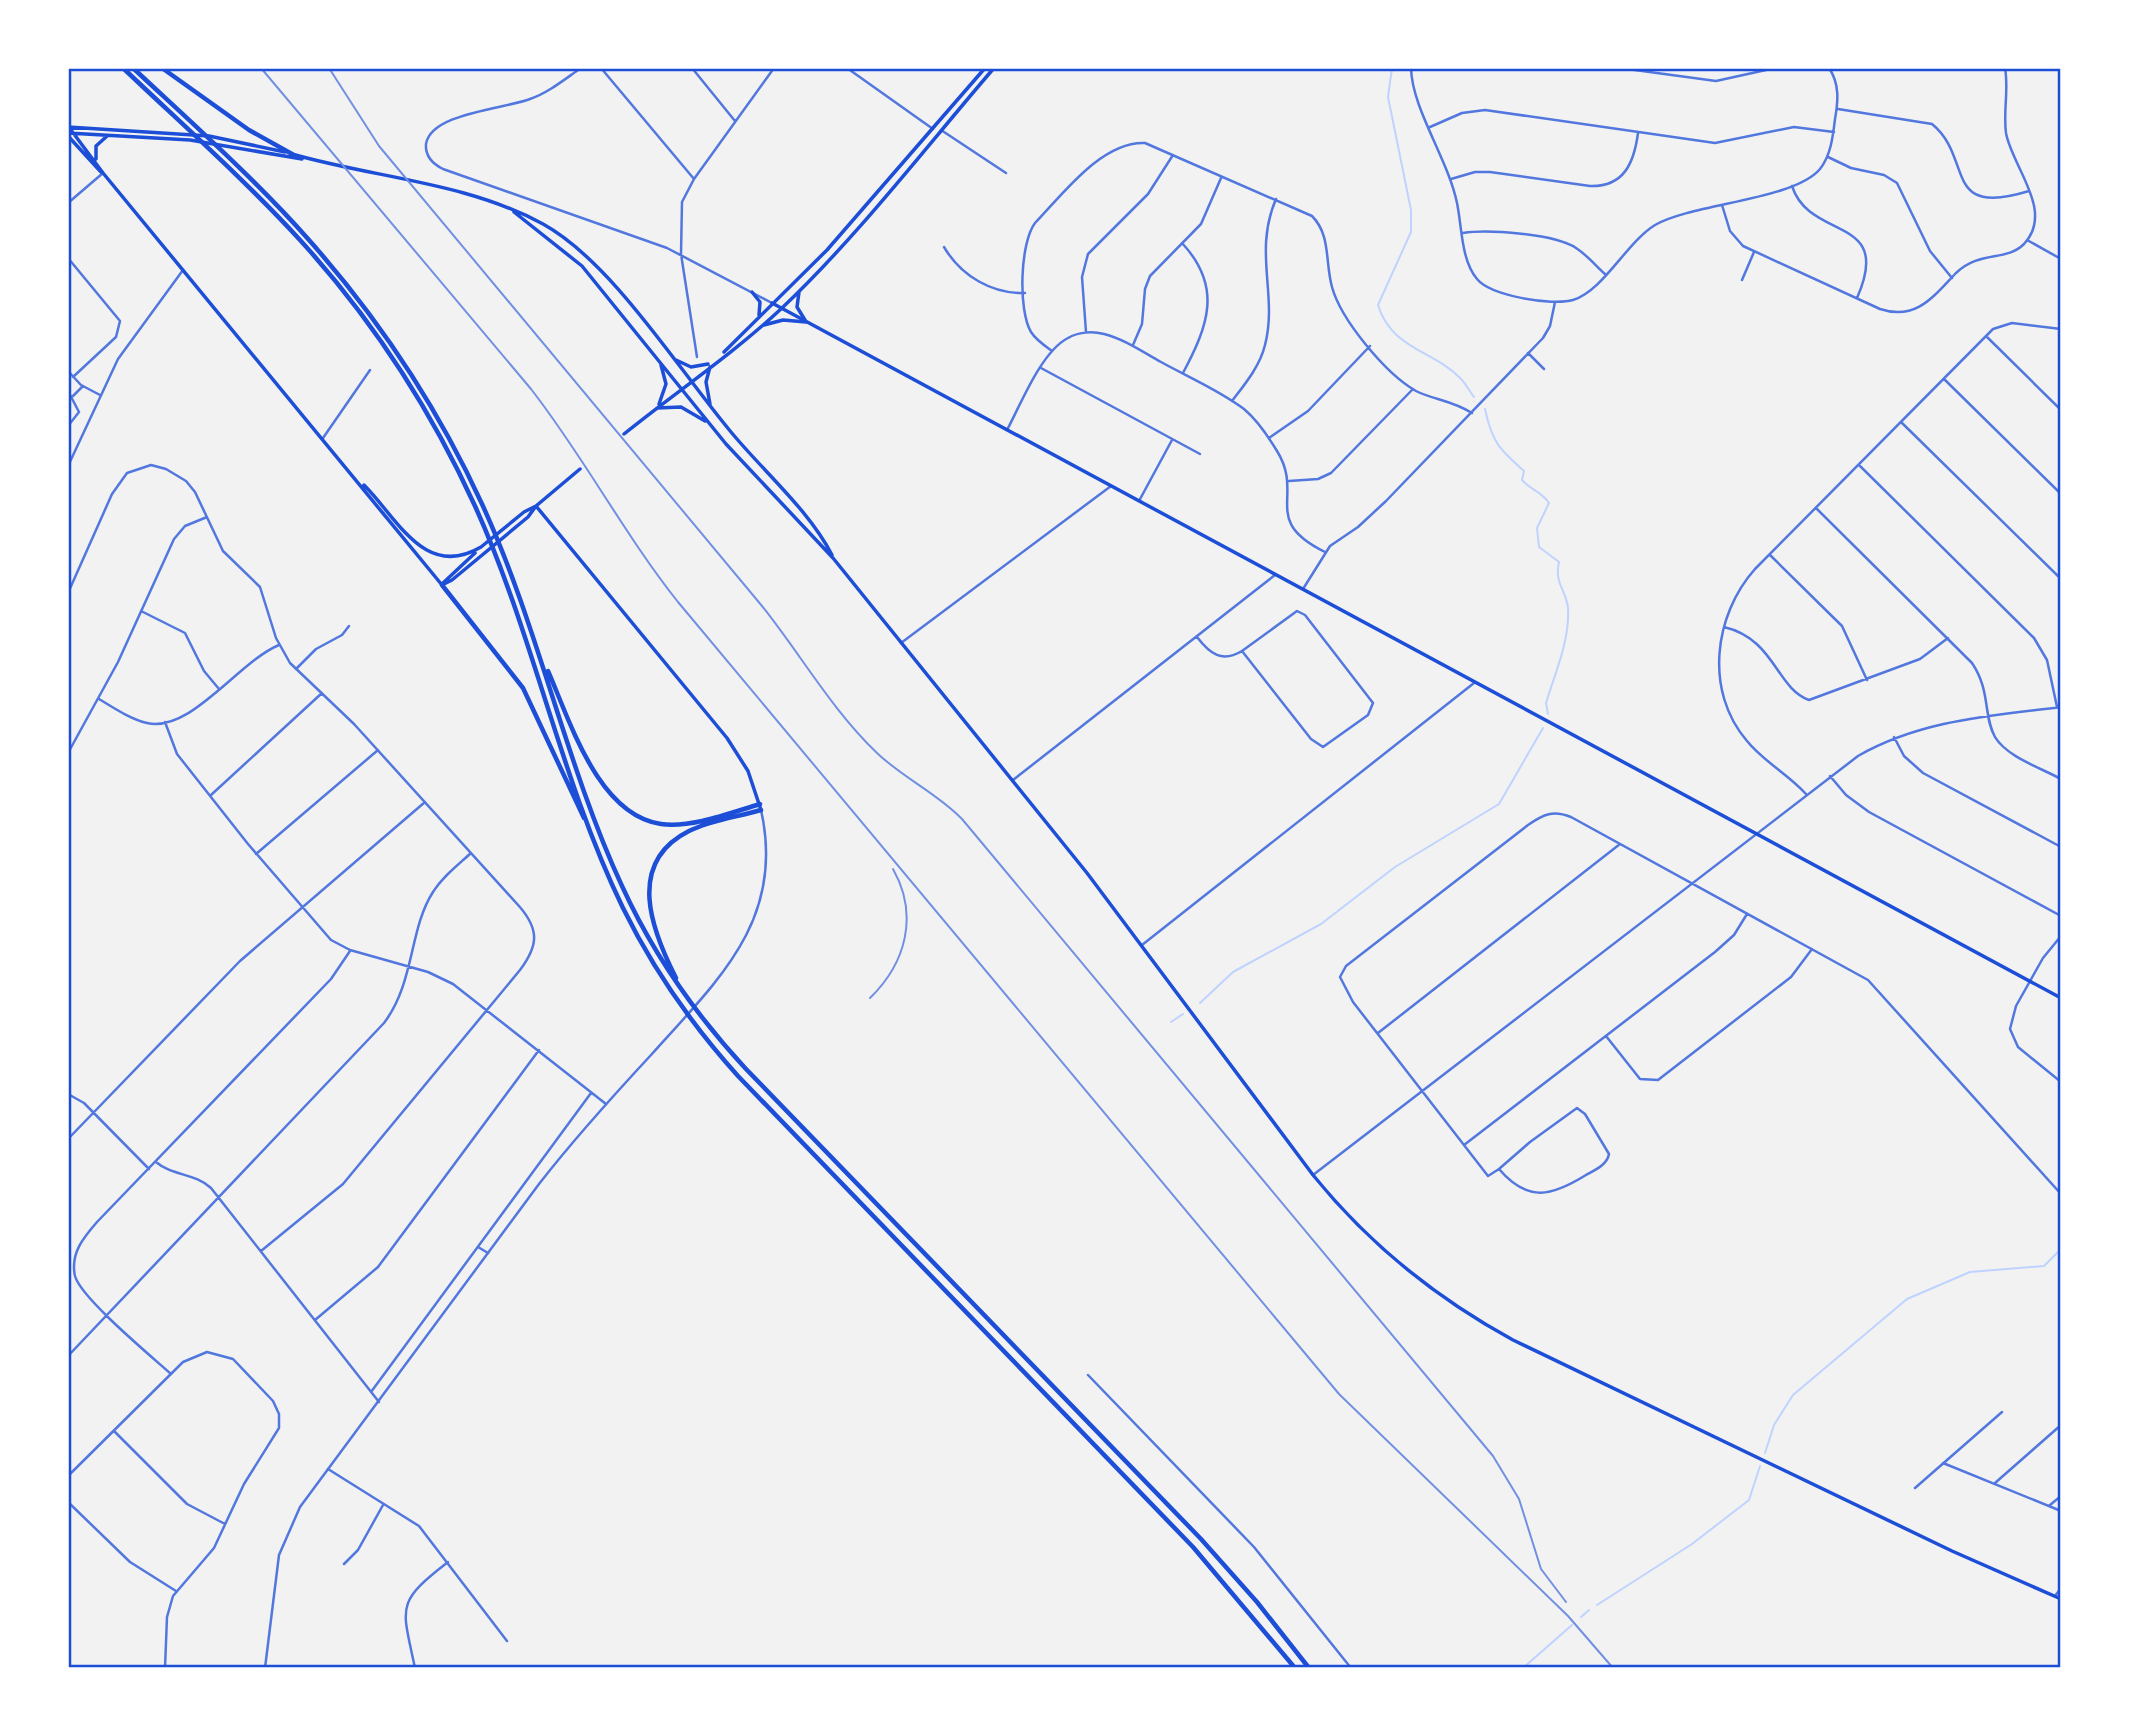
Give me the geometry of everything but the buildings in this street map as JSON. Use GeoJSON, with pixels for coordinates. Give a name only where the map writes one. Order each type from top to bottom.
{"type":"FeatureCollection","features":[{"type":"Feature","properties":{"kind":"highway"},"geometry":{"type":"LineString","coordinates":[[123,68],[302,243],[373,331],[433,424],[498,560],[600,853]]}},
{"type":"Feature","properties":{"kind":"highway"},"geometry":{"type":"LineString","coordinates":[[133,68],[308,238],[379,326],[439,421],[490,521],[504,555],[614,868],[642,926],[687,997],[733,1055],[1220,1560],[1309,1668]]}},
{"type":"Feature","properties":{"kind":"highway"},"geometry":{"type":"LineString","coordinates":[[162,68],[249,130],[292,154]]}},
{"type":"Feature","properties":{"kind":"highway"},"geometry":{"type":"LineString","coordinates":[[442,585],[497,651],[529,698],[621,905],[648,955],[713,1048],[1203,1557],[1296,1668]]}},
{"type":"Feature","properties":{"kind":"highway"},"geometry":{"type":"LineString","coordinates":[[536,644],[590,764],[611,794],[628,810],[654,823],[675,824],[761,807]]}},
{"type":"Feature","properties":{"kind":"highway"},"geometry":{"type":"LineString","coordinates":[[687,997],[653,926],[649,895],[653,872],[665,851],[686,832],[761,807]]}},
{"type":"Feature","properties":{"kind":"main road"},"geometry":{"type":"LineString","coordinates":[[721,356],[839,237],[985,68]]}},
{"type":"Feature","properties":{"kind":"main road"},"geometry":{"type":"LineString","coordinates":[[624,434],[759,328],[799,291],[994,68]]}},
{"type":"Feature","properties":{"kind":"main road"},"geometry":{"type":"LineString","coordinates":[[318,162],[209,136],[68,127],[70,134],[354,475],[442,585]]}},
{"type":"Feature","properties":{"kind":"main road"},"geometry":{"type":"LineString","coordinates":[[70,134],[208,143],[318,162],[475,197],[543,224],[582,252],[790,499],[825,542],[833,558]]}},
{"type":"Feature","properties":{"kind":"main road"},"geometry":{"type":"LineString","coordinates":[[70,134],[98,164]]}},
{"type":"Feature","properties":{"kind":"main road"},"geometry":{"type":"LineString","coordinates":[[103,173],[94,153],[96,146],[111,136]]}},
{"type":"Feature","properties":{"kind":"main road"},"geometry":{"type":"LineString","coordinates":[[514,212],[575,259],[708,422],[833,558],[1142,945],[1313,1175],[1348,1214],[1400,1264],[1446,1298],[1501,1333],[1952,1551],[2061,1599]]}},
{"type":"Feature","properties":{"kind":"main road"},"geometry":{"type":"LineString","coordinates":[[750,291],[761,306],[758,317]]}},
{"type":"Feature","properties":{"kind":"main road"},"geometry":{"type":"LineString","coordinates":[[799,291],[797,307],[806,321]]}},
{"type":"Feature","properties":{"kind":"main road"},"geometry":{"type":"LineString","coordinates":[[772,303],[2061,998]]}},
{"type":"Feature","properties":{"kind":"main road"},"geometry":{"type":"LineString","coordinates":[[759,328],[783,320],[806,321]]}},
{"type":"Feature","properties":{"kind":"main road"},"geometry":{"type":"LineString","coordinates":[[671,356],[691,367],[713,362]]}},
{"type":"Feature","properties":{"kind":"main road"},"geometry":{"type":"LineString","coordinates":[[655,408],[664,395],[666,384],[658,359]]}},
{"type":"Feature","properties":{"kind":"main road"},"geometry":{"type":"LineString","coordinates":[[713,362],[706,382],[713,410]]}},
{"type":"Feature","properties":{"kind":"main road"},"geometry":{"type":"LineString","coordinates":[[655,408],[681,407],[708,422]]}},
{"type":"Feature","properties":{"kind":"main road"},"geometry":{"type":"LineString","coordinates":[[442,585],[481,547],[580,469]]}},
{"type":"Feature","properties":{"kind":"main road"},"geometry":{"type":"LineString","coordinates":[[354,475],[423,549],[452,557],[481,547]]}},
{"type":"Feature","properties":{"kind":"main road"},"geometry":{"type":"LineString","coordinates":[[442,585],[452,580],[528,517],[536,506]]}},
{"type":"Feature","properties":{"kind":"main road"},"geometry":{"type":"LineString","coordinates":[[536,506],[727,738],[748,771],[761,807]]}},
{"type":"Feature","properties":{"kind":"street"},"geometry":{"type":"LineString","coordinates":[[581,68],[531,99],[442,123],[431,132],[426,146],[430,159],[443,169],[609,226],[681,254],[772,303]]}},
{"type":"Feature","properties":{"kind":"street"},"geometry":{"type":"LineString","coordinates":[[601,68],[694,179]]}},
{"type":"Feature","properties":{"kind":"street"},"geometry":{"type":"LineString","coordinates":[[692,68],[735,121]]}},
{"type":"Feature","properties":{"kind":"street"},"geometry":{"type":"LineString","coordinates":[[697,357],[681,254],[680,209],[694,179],[774,68]]}},
{"type":"Feature","properties":{"kind":"street"},"geometry":{"type":"LineString","coordinates":[[846,68],[933,129]]}},
{"type":"Feature","properties":{"kind":"street"},"geometry":{"type":"LineString","coordinates":[[1411,68],[1416,97],[1451,179],[1469,265],[1480,283],[1500,293],[1555,302],[1578,297],[1657,225],[1792,185],[1816,173],[1827,157],[1837,109],[1837,85],[1829,68]]}},
{"type":"Feature","properties":{"kind":"street"},"geometry":{"type":"LineString","coordinates":[[1620,68],[1716,81],[1775,68]]}},
{"type":"Feature","properties":{"kind":"street"},"geometry":{"type":"LineString","coordinates":[[1721,205],[1734,238],[1754,252],[1888,312],[1907,313],[1927,303],[1971,261],[2010,252],[2027,240],[2035,217],[2029,191],[2007,134],[2005,68]]}},
{"type":"Feature","properties":{"kind":"street"},"geometry":{"type":"LineString","coordinates":[[1837,109],[1932,124],[1947,143],[1964,185],[1976,195],[2001,197],[2029,191]]}},
{"type":"Feature","properties":{"kind":"street"},"geometry":{"type":"LineString","coordinates":[[1430,127],[1461,113],[1485,110],[1715,143],[1794,127],[1834,132]]}},
{"type":"Feature","properties":{"kind":"street"},"geometry":{"type":"LineString","coordinates":[[941,130],[1006,173]]}},
{"type":"Feature","properties":{"kind":"street"},"geometry":{"type":"LineString","coordinates":[[1451,179],[1475,172],[1490,172],[1590,186],[1604,185],[1622,177],[1631,165],[1638,133]]}},
{"type":"Feature","properties":{"kind":"street"},"geometry":{"type":"LineString","coordinates":[[1052,351],[1030,329],[1024,293],[1024,252],[1031,229],[1092,166],[1117,147],[1150,144],[1221,178],[1305,211],[1320,225],[1335,296],[1346,318],[1413,389],[1455,403],[1472,413]]}},
{"type":"Feature","properties":{"kind":"street"},"geometry":{"type":"LineString","coordinates":[[1086,332],[1082,277],[1088,254],[1148,194],[1172,155]]}},
{"type":"Feature","properties":{"kind":"street"},"geometry":{"type":"LineString","coordinates":[[1827,157],[1851,168],[1890,177],[1897,183],[1930,251],[1952,278]]}},
{"type":"Feature","properties":{"kind":"street"},"geometry":{"type":"LineString","coordinates":[[68,203],[103,173]]}},
{"type":"Feature","properties":{"kind":"street"},"geometry":{"type":"LineString","coordinates":[[1132,347],[1142,324],[1147,282],[1206,216],[1221,178]]}},
{"type":"Feature","properties":{"kind":"street"},"geometry":{"type":"LineString","coordinates":[[1792,185],[1805,208],[1847,231],[1864,249],[1867,275],[1857,298]]}},
{"type":"Feature","properties":{"kind":"street"},"geometry":{"type":"LineString","coordinates":[[1232,401],[1252,374],[1266,343],[1264,243],[1267,222],[1276,199]]}},
{"type":"Feature","properties":{"kind":"street"},"geometry":{"type":"LineString","coordinates":[[1463,233],[1489,231],[1563,243],[1579,250],[1605,274]]}},
{"type":"Feature","properties":{"kind":"street"},"geometry":{"type":"LineString","coordinates":[[2027,240],[2061,259]]}},
{"type":"Feature","properties":{"kind":"street"},"geometry":{"type":"LineString","coordinates":[[1182,243],[1203,272],[1207,313],[1205,332],[1183,374]]}},
{"type":"Feature","properties":{"kind":"street"},"geometry":{"type":"LineString","coordinates":[[944,247],[953,259],[983,284],[1004,293],[1024,293]]}},
{"type":"Feature","properties":{"kind":"street"},"geometry":{"type":"LineString","coordinates":[[1742,280],[1754,252]]}},
{"type":"Feature","properties":{"kind":"street"},"geometry":{"type":"LineString","coordinates":[[68,258],[120,321],[116,337],[73,377]]}},
{"type":"Feature","properties":{"kind":"street"},"geometry":{"type":"LineString","coordinates":[[68,466],[100,395],[128,343],[183,269]]}},
{"type":"Feature","properties":{"kind":"street"},"geometry":{"type":"LineString","coordinates":[[1302,590],[1325,552],[1368,519],[1528,353],[1547,331],[1555,302]]}},
{"type":"Feature","properties":{"kind":"street"},"geometry":{"type":"LineString","coordinates":[[1806,794],[1791,778],[1753,749],[1734,722],[1720,679],[1724,627],[1737,591],[1986,335],[2008,323],[2061,329]]}},
{"type":"Feature","properties":{"kind":"street"},"geometry":{"type":"LineString","coordinates":[[1006,430],[1052,351],[1069,337],[1086,332],[1105,334],[1232,401],[1252,417],[1284,465],[1288,481],[1288,522],[1299,536],[1325,552]]}},
{"type":"Feature","properties":{"kind":"street"},"geometry":{"type":"LineString","coordinates":[[1986,335],[2061,410]]}},
{"type":"Feature","properties":{"kind":"street"},"geometry":{"type":"LineString","coordinates":[[1268,438],[1308,411],[1370,346]]}},
{"type":"Feature","properties":{"kind":"street"},"geometry":{"type":"LineString","coordinates":[[1528,353],[1544,369]]}},
{"type":"Feature","properties":{"kind":"street"},"geometry":{"type":"LineString","coordinates":[[1041,368],[1200,454]]}},
{"type":"Feature","properties":{"kind":"street"},"geometry":{"type":"LineString","coordinates":[[323,438],[370,370]]}},
{"type":"Feature","properties":{"kind":"street"},"geometry":{"type":"LineString","coordinates":[[68,371],[83,386],[100,395]]}},
{"type":"Feature","properties":{"kind":"street"},"geometry":{"type":"LineString","coordinates":[[1944,379],[2061,494]]}},
{"type":"Feature","properties":{"kind":"street"},"geometry":{"type":"LineString","coordinates":[[72,396],[83,386]]}},
{"type":"Feature","properties":{"kind":"street"},"geometry":{"type":"LineString","coordinates":[[1288,481],[1318,479],[1331,472],[1413,389]]}},
{"type":"Feature","properties":{"kind":"street"},"geometry":{"type":"LineString","coordinates":[[68,391],[79,412],[68,426]]}},
{"type":"Feature","properties":{"kind":"street"},"geometry":{"type":"LineString","coordinates":[[1901,422],[2061,579]]}},
{"type":"Feature","properties":{"kind":"street"},"geometry":{"type":"LineString","coordinates":[[1139,501],[1172,440]]}},
{"type":"Feature","properties":{"kind":"street"},"geometry":{"type":"LineString","coordinates":[[68,593],[112,494],[122,478],[132,470],[150,465],[173,472],[189,484],[227,557],[260,587],[279,645],[296,669],[378,750],[471,853],[527,916],[536,938],[531,956],[343,1184],[261,1251]]}},
{"type":"Feature","properties":{"kind":"street"},"geometry":{"type":"LineString","coordinates":[[1313,1175],[1858,756],[1894,737],[1928,726],[2059,707],[2047,660],[2034,638],[1859,465]]}},
{"type":"Feature","properties":{"kind":"street"},"geometry":{"type":"LineString","coordinates":[[901,643],[1111,486]]}},
{"type":"Feature","properties":{"kind":"street"},"geometry":{"type":"LineString","coordinates":[[1816,508],[1948,638],[1980,676],[1993,733],[2003,746],[2061,779]]}},
{"type":"Feature","properties":{"kind":"street"},"geometry":{"type":"LineString","coordinates":[[68,753],[99,699],[174,539],[186,526],[207,517]]}},
{"type":"Feature","properties":{"kind":"street"},"geometry":{"type":"LineString","coordinates":[[1770,555],[1842,626],[1867,680]]}},
{"type":"Feature","properties":{"kind":"street"},"geometry":{"type":"LineString","coordinates":[[1013,781],[1275,575]]}},
{"type":"Feature","properties":{"kind":"street"},"geometry":{"type":"LineString","coordinates":[[141,611],[185,633],[204,671],[219,689]]}},
{"type":"Feature","properties":{"kind":"street"},"geometry":{"type":"LineString","coordinates":[[1197,637],[1216,656],[1227,657],[1242,651],[1288,615],[1302,612],[1371,698],[1372,710],[1333,743],[1320,747],[1242,651]]}},
{"type":"Feature","properties":{"kind":"street"},"geometry":{"type":"LineString","coordinates":[[296,669],[316,649],[342,635],[349,626]]}},
{"type":"Feature","properties":{"kind":"street"},"geometry":{"type":"LineString","coordinates":[[1724,627],[1753,639],[1806,699],[1818,699],[1928,655],[1948,638]]}},
{"type":"Feature","properties":{"kind":"street"},"geometry":{"type":"LineString","coordinates":[[99,699],[139,720],[153,724],[165,722],[190,714],[251,660],[279,645]]}},
{"type":"Feature","properties":{"kind":"street"},"geometry":{"type":"LineString","coordinates":[[1142,945],[1474,683]]}},
{"type":"Feature","properties":{"kind":"street"},"geometry":{"type":"LineString","coordinates":[[211,795],[322,693]]}},
{"type":"Feature","properties":{"kind":"street"},"geometry":{"type":"LineString","coordinates":[[165,722],[172,747],[256,854],[331,940],[350,950],[449,981],[606,1104]]}},
{"type":"Feature","properties":{"kind":"street"},"geometry":{"type":"LineString","coordinates":[[1894,737],[1904,756],[1923,773],[2061,848]]}},
{"type":"Feature","properties":{"kind":"street"},"geometry":{"type":"LineString","coordinates":[[256,854],[378,750]]}},
{"type":"Feature","properties":{"kind":"street"},"geometry":{"type":"LineString","coordinates":[[1830,776],[1846,795],[1869,812],[2061,916]]}},
{"type":"Feature","properties":{"kind":"street"},"geometry":{"type":"LineString","coordinates":[[68,1139],[240,961],[425,803]]}},
{"type":"Feature","properties":{"kind":"street"},"geometry":{"type":"LineString","coordinates":[[264,1668],[275,1578],[282,1545],[300,1507],[565,1152],[709,990],[741,948],[759,907],[766,852],[761,807]]}},
{"type":"Feature","properties":{"kind":"street"},"geometry":{"type":"LineString","coordinates":[[1499,1169],[1524,1189],[1554,1194],[1603,1165],[1609,1154],[1585,1114],[1577,1108],[1488,1176],[1344,988],[1340,977],[1357,958],[1528,825],[1550,813],[1571,817],[1875,986],[2061,1194]]}},
{"type":"Feature","properties":{"kind":"street"},"geometry":{"type":"LineString","coordinates":[[1378,1033],[1620,844]]}},
{"type":"Feature","properties":{"kind":"street"},"geometry":{"type":"LineString","coordinates":[[68,1356],[384,1023],[400,997],[429,899],[443,879],[471,853]]}},
{"type":"Feature","properties":{"kind":"street"},"geometry":{"type":"LineString","coordinates":[[1464,1145],[1726,943],[1747,914]]}},
{"type":"Feature","properties":{"kind":"street"},"geometry":{"type":"LineString","coordinates":[[2061,936],[2043,958],[2012,1015],[2010,1034],[2018,1047],[2061,1082]]}},
{"type":"Feature","properties":{"kind":"street"},"geometry":{"type":"LineString","coordinates":[[1605,1035],[1640,1079],[1658,1080],[1791,977],[1812,949]]}},
{"type":"Feature","properties":{"kind":"street"},"geometry":{"type":"LineString","coordinates":[[171,1374],[79,1284],[75,1257],[88,1232],[331,979],[350,950]]}},
{"type":"Feature","properties":{"kind":"street"},"geometry":{"type":"LineString","coordinates":[[315,1320],[378,1267],[539,1050]]}},
{"type":"Feature","properties":{"kind":"street"},"geometry":{"type":"LineString","coordinates":[[371,1392],[592,1092]]}},
{"type":"Feature","properties":{"kind":"street"},"geometry":{"type":"LineString","coordinates":[[68,1094],[84,1102],[149,1169]]}},
{"type":"Feature","properties":{"kind":"street"},"geometry":{"type":"LineString","coordinates":[[156,1162],[167,1170],[206,1183],[379,1402]]}},
{"type":"Feature","properties":{"kind":"street"},"geometry":{"type":"LineString","coordinates":[[478,1247],[488,1253]]}},
{"type":"Feature","properties":{"kind":"street"},"geometry":{"type":"LineString","coordinates":[[68,1476],[192,1356],[220,1354],[243,1368],[277,1407],[280,1417],[277,1436],[244,1483],[209,1556],[176,1591],[167,1617],[165,1668]]}},
{"type":"Feature","properties":{"kind":"street"},"geometry":{"type":"LineString","coordinates":[[1088,1375],[1254,1547],[1351,1668]]}},
{"type":"Feature","properties":{"kind":"street"},"geometry":{"type":"LineString","coordinates":[[1915,1488],[2002,1412]]}},
{"type":"Feature","properties":{"kind":"street"},"geometry":{"type":"LineString","coordinates":[[1994,1483],[2061,1424]]}},
{"type":"Feature","properties":{"kind":"street"},"geometry":{"type":"LineString","coordinates":[[114,1431],[187,1504],[225,1524]]}},
{"type":"Feature","properties":{"kind":"street"},"geometry":{"type":"LineString","coordinates":[[1943,1463],[2061,1511]]}},
{"type":"Feature","properties":{"kind":"street"},"geometry":{"type":"LineString","coordinates":[[328,1469],[419,1526],[508,1641]]}},
{"type":"Feature","properties":{"kind":"street"},"geometry":{"type":"LineString","coordinates":[[2049,1506],[2061,1496]]}},
{"type":"Feature","properties":{"kind":"street"},"geometry":{"type":"LineString","coordinates":[[68,1502],[130,1562],[176,1591]]}},
{"type":"Feature","properties":{"kind":"street"},"geometry":{"type":"LineString","coordinates":[[344,1564],[358,1550],[383,1505]]}},
{"type":"Feature","properties":{"kind":"street"},"geometry":{"type":"LineString","coordinates":[[415,1668],[405,1624],[406,1603],[415,1588],[448,1562]]}},
{"type":"Feature","properties":{"kind":"street"},"geometry":{"type":"LineString","coordinates":[[2055,1596],[2061,1588]]}},
{"type":"Feature","properties":{"kind":"street"},"geometry":{"type":"LineString","coordinates":[[68,1639],[70,1668]]}},
{"type":"Feature","properties":{"kind":"waterway"},"geometry":{"type":"LineString","coordinates":[[1392,68],[1388,97],[1411,210],[1411,232],[1378,305],[1384,320],[1393,331],[1451,370],[1474,397]]}},
{"type":"Feature","properties":{"kind":"waterway"},"geometry":{"type":"LineString","coordinates":[[1485,409],[1498,444],[1524,471],[1522,480],[1549,503],[1537,528],[1539,547],[1559,562],[1558,576],[1567,601],[1568,620],[1561,656],[1546,703],[1548,714]]}},
{"type":"Feature","properties":{"kind":"waterway"},"geometry":{"type":"LineString","coordinates":[[1200,1003],[1233,972],[1321,924],[1395,867],[1499,804],[1543,728]]}},
{"type":"Feature","properties":{"kind":"waterway"},"geometry":{"type":"LineString","coordinates":[[1171,1022],[1183,1014]]}},
{"type":"Feature","properties":{"kind":"waterway"},"geometry":{"type":"LineString","coordinates":[[1765,1453],[1774,1425],[1793,1395],[1907,1299],[1970,1272],[2044,1266],[2061,1249]]}},
{"type":"Feature","properties":{"kind":"waterway"},"geometry":{"type":"LineString","coordinates":[[1597,1605],[1692,1544],[1749,1500],[1760,1466]]}},
{"type":"Feature","properties":{"kind":"waterway"},"geometry":{"type":"LineString","coordinates":[[1581,1617],[1589,1610]]}},
{"type":"Feature","properties":{"kind":"waterway"},"geometry":{"type":"LineString","coordinates":[[1523,1668],[1572,1625]]}},
{"type":"Feature","properties":{"kind":"railway"},"geometry":{"type":"LineString","coordinates":[[261,68],[531,389],[678,602],[1339,1394],[1568,1616],[1613,1668]]}},
{"type":"Feature","properties":{"kind":"railway"},"geometry":{"type":"LineString","coordinates":[[329,68],[379,146],[762,606],[846,719],[887,762],[942,801],[962,819],[1493,1456],[1519,1499],[1541,1569],[1566,1602]]}},
{"type":"Feature","properties":{"kind":"railway"},"geometry":{"type":"LineString","coordinates":[[870,998],[892,970],[905,938],[905,904],[893,869]]}}]}
